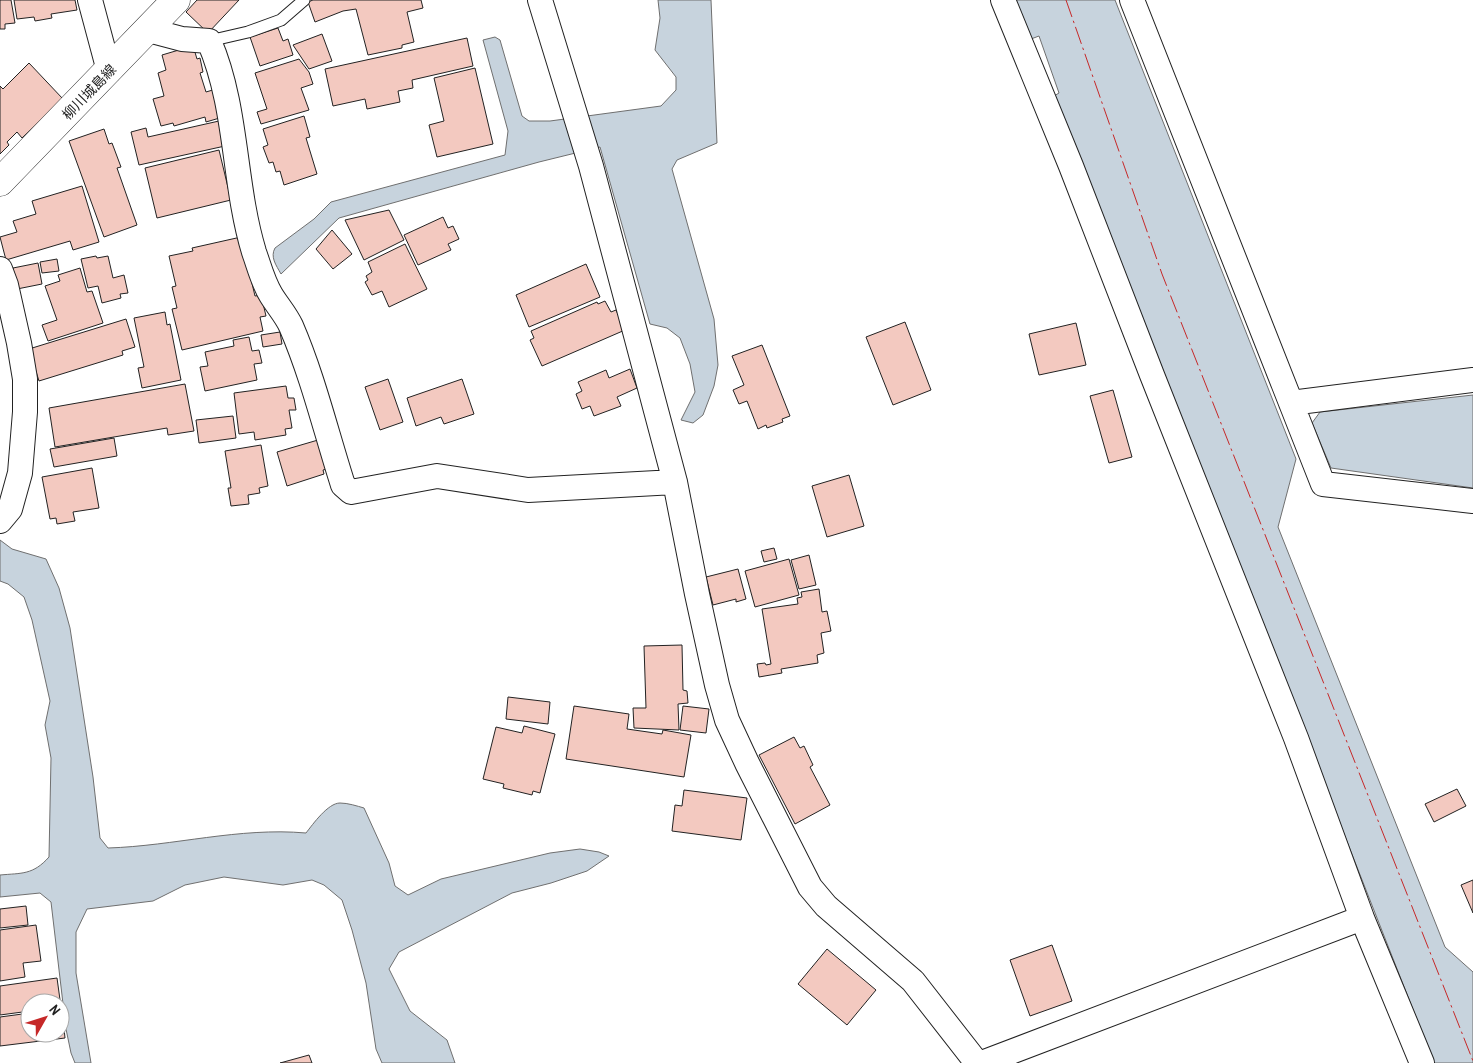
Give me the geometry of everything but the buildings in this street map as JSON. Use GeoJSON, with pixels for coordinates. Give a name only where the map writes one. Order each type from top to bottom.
{"type":"FeatureCollection","features":[{"type":"Feature","properties":{"kind":"main road","name":"柳川城島線"},"geometry":{"type":"LineString","coordinates":[[0,182],[176,0]]}},
{"type":"Feature","properties":{"kind":"street"},"geometry":{"type":"LineString","coordinates":[[90,0],[109,71]]}},
{"type":"Feature","properties":{"kind":"street"},"geometry":{"type":"LineString","coordinates":[[540,0],[591,166],[676,482],[697,594],[717,686],[727,720],[747,764],[810,887],[826,906],[913,981],[977,1063]]}},
{"type":"Feature","properties":{"kind":"street"},"geometry":{"type":"LineString","coordinates":[[1003,0],[1071,166],[1155,384],[1258,641],[1362,918],[1422,1063]]}},
{"type":"Feature","properties":{"kind":"street"},"geometry":{"type":"LineString","coordinates":[[1132,0],[1322,484],[1473,501]]}},
{"type":"Feature","properties":{"kind":"street"},"geometry":{"type":"LineString","coordinates":[[148,30],[182,39],[209,41],[216,57],[229,103],[241,192],[254,251],[269,293],[290,324],[307,370],[343,485],[352,492],[437,476],[528,490],[676,482]]}},
{"type":"Feature","properties":{"kind":"street"},"geometry":{"type":"LineString","coordinates":[[0,269],[6,285],[19,343],[25,380],[25,412],[20,473],[10,509],[0,521]]}},
{"type":"Feature","properties":{"kind":"street"},"geometry":{"type":"LineString","coordinates":[[1291,404],[1473,380]]}},
{"type":"Feature","properties":{"kind":"street"},"geometry":{"type":"LineString","coordinates":[[982,1063],[1108,1013],[1218,974],[1362,918]]}},
{"type":"Feature","properties":{"kind":"lane"},"geometry":{"type":"LineString","coordinates":[[209,41],[248,32],[281,20],[304,0]]}},
{"type":"Feature","properties":{"kind":"shaded area"},"geometry":{"type":"Polygon","coordinates":[[[658,0],[711,0],[717,143],[677,160],[672,169],[714,319],[718,365],[714,386],[703,415],[693,423],[681,420],[695,392],[690,364],[680,338],[667,328],[650,324],[600,147],[539,162],[339,218],[281,274],[273,258],[275,248],[314,219],[331,202],[505,155],[508,131],[483,40],[495,37],[500,40],[522,116],[529,121],[550,121],[661,106],[676,90],[676,77],[655,50],[660,18],[658,0]]]}},
{"type":"Feature","properties":{"kind":"shaded area"},"geometry":{"type":"Polygon","coordinates":[[[1015,0],[1115,0],[1296,459],[1278,527],[1445,947],[1473,972],[1473,1063],[1434,1063],[1054,96],[1059,93],[1039,36],[1031,39],[1015,0]]]}},
{"type":"Feature","properties":{"kind":"shaded area"},"geometry":{"type":"Polygon","coordinates":[[[1473,395],[1473,488],[1331,468],[1312,423],[1320,412],[1473,395]]]}},
{"type":"Feature","properties":{"kind":"shaded area"},"geometry":{"type":"Polygon","coordinates":[[[0,540],[12,549],[46,559],[59,588],[70,628],[93,777],[100,838],[108,848],[133,847],[256,833],[306,833],[326,810],[340,803],[364,808],[389,863],[395,886],[408,895],[441,879],[550,853],[580,849],[599,852],[609,856],[587,871],[512,893],[399,952],[389,969],[410,1011],[447,1040],[455,1063],[382,1063],[376,1049],[366,983],[352,930],[342,900],[324,885],[312,880],[283,885],[224,877],[185,885],[153,901],[87,909],[76,932],[76,973],[91,1063],[75,1063],[69,1043],[70,993],[62,993],[51,902],[40,893],[0,897],[0,875],[27,872],[38,867],[49,857],[51,758],[45,725],[50,701],[32,620],[24,597],[8,584],[0,581],[0,540]]]}},
{"type":"Feature","properties":{"kind":"power"},"geometry":{"type":"LineString","coordinates":[[1066,0],[1162,274],[1473,1061]]}}]}
